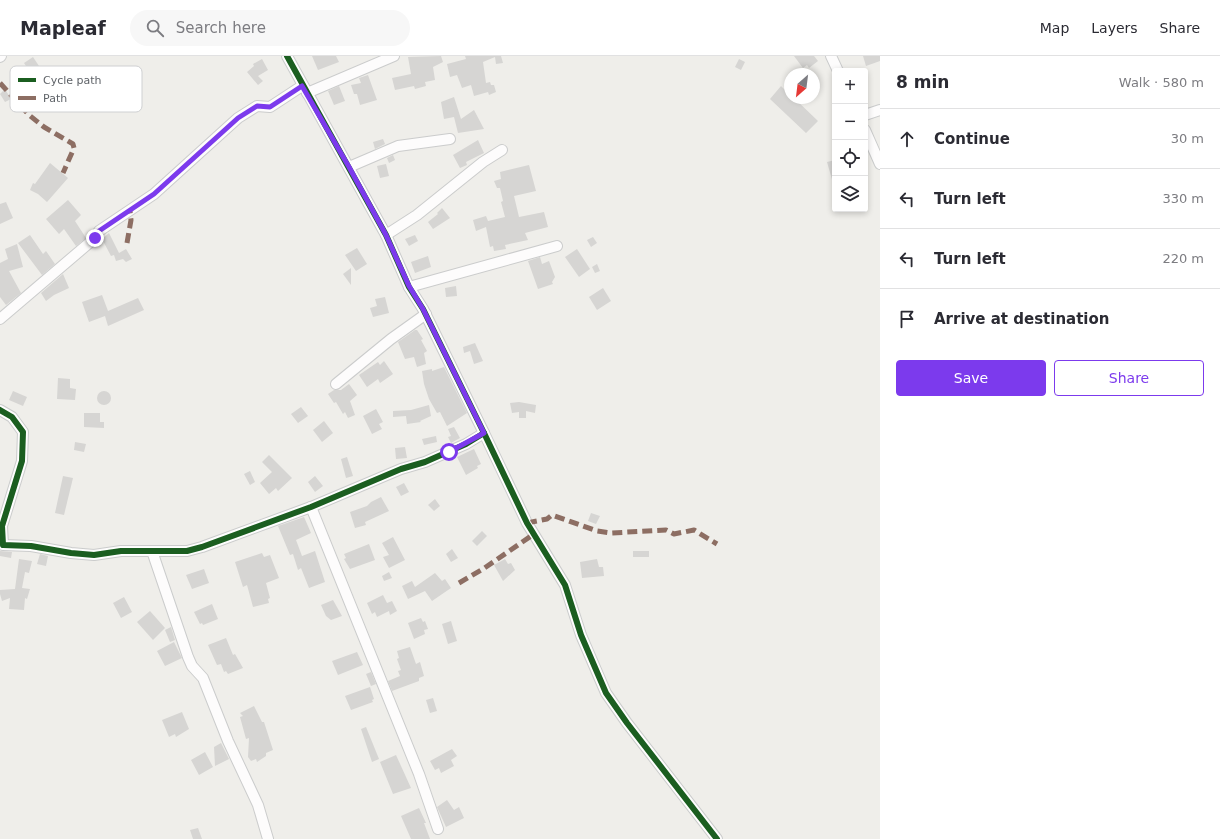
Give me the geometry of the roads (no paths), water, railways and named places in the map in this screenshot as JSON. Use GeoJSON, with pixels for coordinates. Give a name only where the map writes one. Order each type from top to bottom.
{"type":"FeatureCollection","features":[{"type":"Feature","properties":{"kind":"street"},"geometry":{"type":"LineString","coordinates":[[287,56],[386,235],[409,286],[426,314],[527,522],[565,586],[582,635],[606,693],[627,723],[718,839]]}},
{"type":"Feature","properties":{"kind":"street"},"geometry":{"type":"LineString","coordinates":[[0,319],[95,238],[99,231],[154,194],[238,118],[257,106],[270,107],[305,89],[394,56]]}},
{"type":"Feature","properties":{"kind":"street"},"geometry":{"type":"LineString","coordinates":[[831,56],[837,68]]}},
{"type":"Feature","properties":{"kind":"street"},"geometry":{"type":"LineString","coordinates":[[868,114],[880,110]]}},
{"type":"Feature","properties":{"kind":"street"},"geometry":{"type":"LineString","coordinates":[[868,137],[880,164]]}},
{"type":"Feature","properties":{"kind":"street"},"geometry":{"type":"LineString","coordinates":[[349,167],[398,146],[450,139]]}},
{"type":"Feature","properties":{"kind":"street"},"geometry":{"type":"LineString","coordinates":[[386,235],[416,215],[483,162],[502,150]]}},
{"type":"Feature","properties":{"kind":"street"},"geometry":{"type":"LineString","coordinates":[[409,286],[557,246]]}},
{"type":"Feature","properties":{"kind":"street"},"geometry":{"type":"LineString","coordinates":[[336,384],[426,314]]}},
{"type":"Feature","properties":{"kind":"street"},"geometry":{"type":"LineString","coordinates":[[0,410],[12,417],[23,432],[22,461],[2,526],[1,546],[31,546],[71,553],[94,555],[121,551],[187,551],[202,547],[312,507],[360,485],[449,452],[484,433]]}},
{"type":"Feature","properties":{"kind":"street"},"geometry":{"type":"LineString","coordinates":[[312,507],[419,774],[438,829]]}},
{"type":"Feature","properties":{"kind":"street"},"geometry":{"type":"LineString","coordinates":[[152,551],[188,657],[192,666],[203,678],[228,741],[258,805],[268,839]]}}]}
